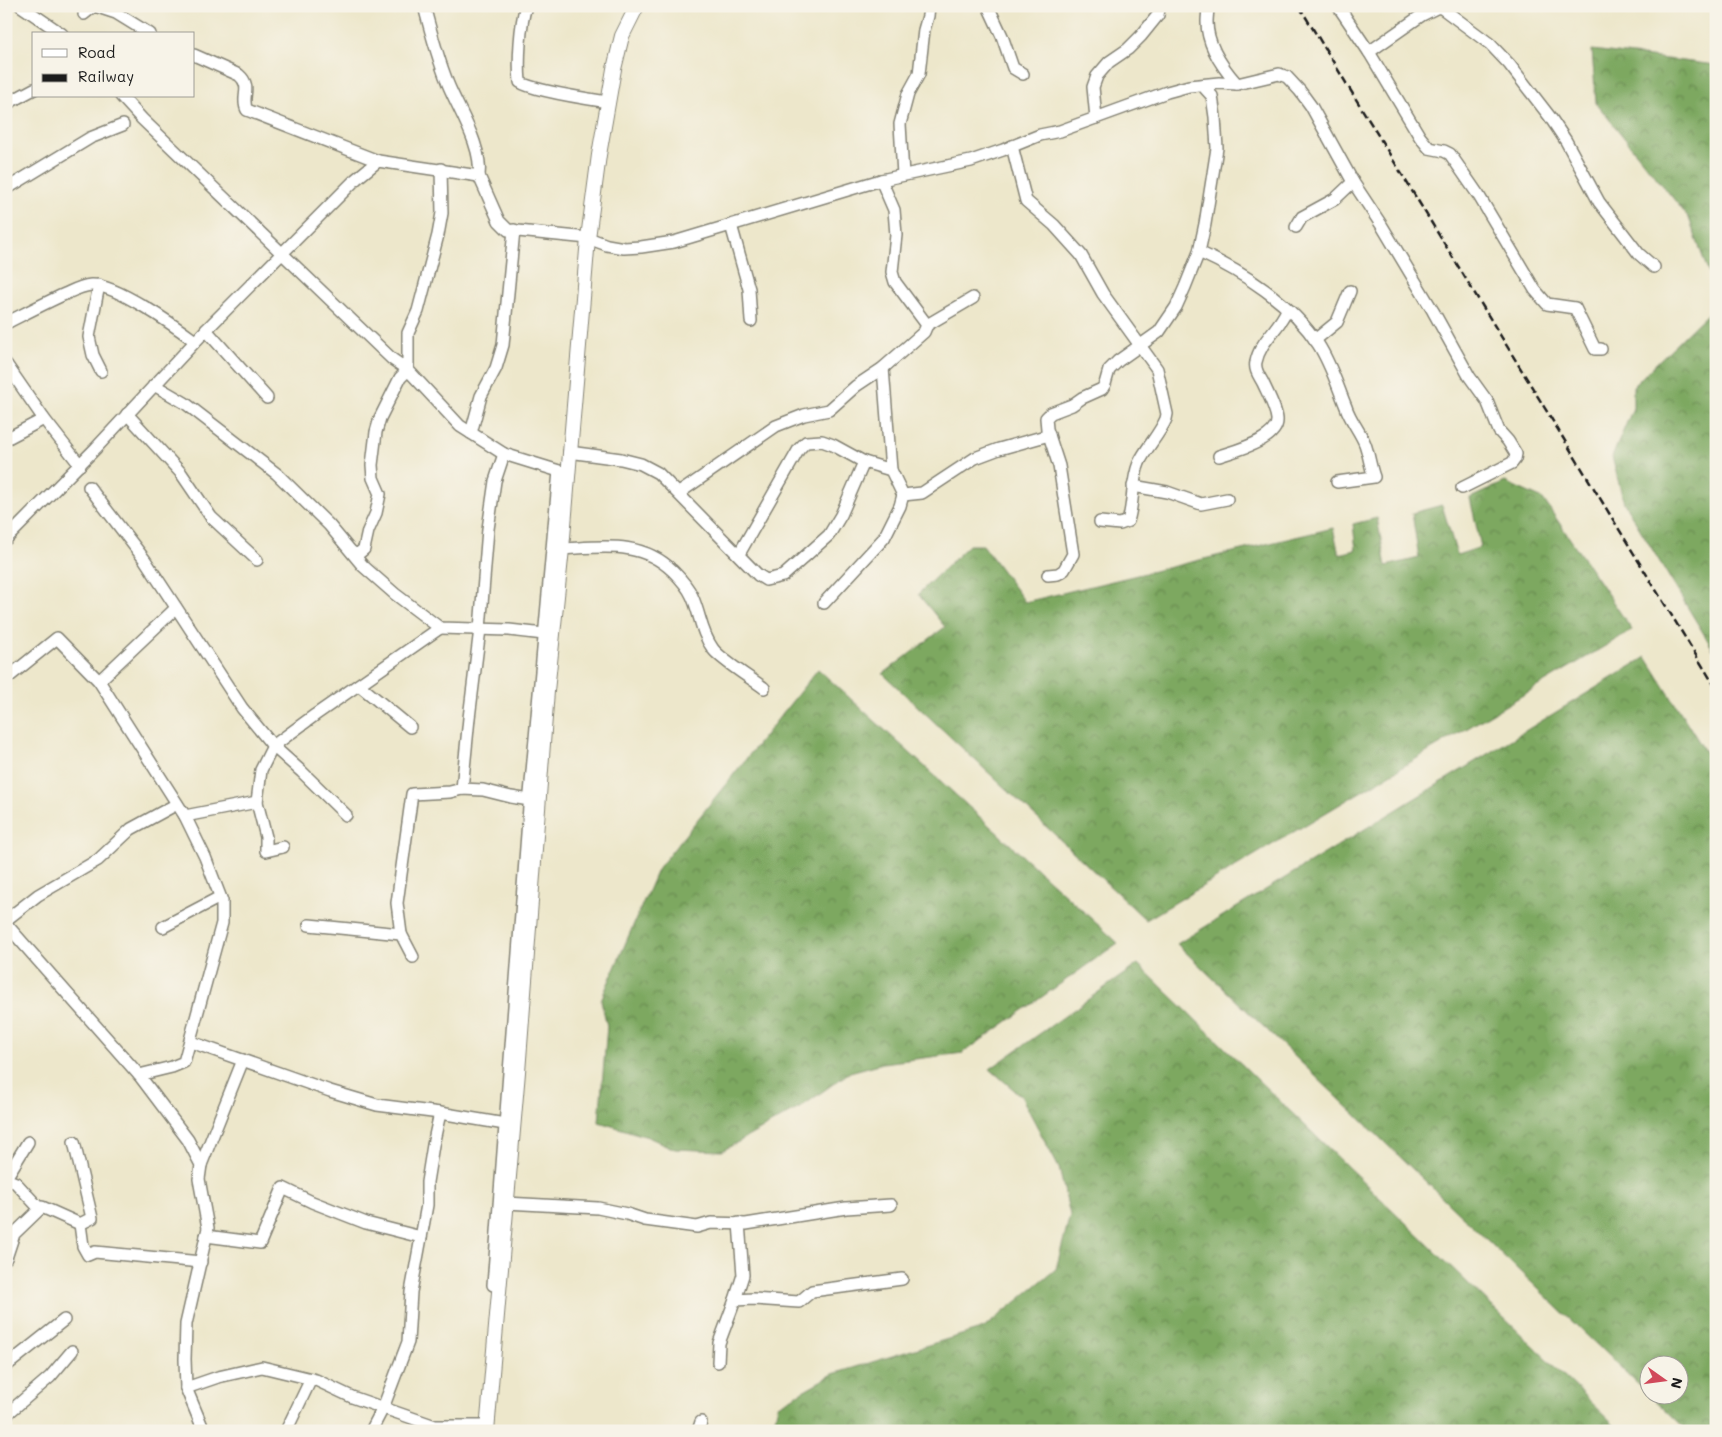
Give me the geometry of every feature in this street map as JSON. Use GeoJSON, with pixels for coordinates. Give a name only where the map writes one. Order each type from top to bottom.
{"type":"FeatureCollection","features":[{"type":"Feature","properties":{"kind":"main road"},"geometry":{"type":"LineString","coordinates":[[483,1429],[518,1072],[547,691],[562,549],[588,238],[608,102],[622,36],[637,6]]}},
{"type":"Feature","properties":{"kind":"street"},"geometry":{"type":"LineString","coordinates":[[21,6],[59,32]]}},
{"type":"Feature","properties":{"kind":"street"},"geometry":{"type":"LineString","coordinates":[[84,14],[94,6],[116,13],[147,32]]}},
{"type":"Feature","properties":{"kind":"street"},"geometry":{"type":"LineString","coordinates":[[424,6],[448,84],[475,146],[480,168],[479,176],[500,221],[508,230],[588,238],[607,245],[624,248],[674,242],[881,180],[971,161],[1040,135],[1060,131],[1167,92],[1189,86],[1237,84],[1279,74],[1287,77],[1311,106],[1353,182],[1382,226],[1486,401],[1499,431],[1516,454],[1512,464],[1462,488]]}},
{"type":"Feature","properties":{"kind":"street"},"geometry":{"type":"LineString","coordinates":[[526,6],[522,18],[520,82],[525,85],[608,102]]}},
{"type":"Feature","properties":{"kind":"street"},"geometry":{"type":"LineString","coordinates":[[903,175],[900,124],[908,94],[919,74],[929,6]]}},
{"type":"Feature","properties":{"kind":"street"},"geometry":{"type":"LineString","coordinates":[[988,6],[1014,68],[1023,74]]}},
{"type":"Feature","properties":{"kind":"street"},"geometry":{"type":"LineString","coordinates":[[1096,118],[1093,88],[1098,76],[1109,62],[1128,49],[1141,36],[1158,15],[1159,10],[1157,6]]}},
{"type":"Feature","properties":{"kind":"street"},"geometry":{"type":"LineString","coordinates":[[1208,6],[1207,22],[1210,37],[1222,66],[1237,84]]}},
{"type":"Feature","properties":{"kind":"street"},"geometry":{"type":"LineString","coordinates":[[1338,6],[1369,52],[1424,143],[1429,148],[1450,154],[1458,164],[1535,290],[1547,304],[1575,308],[1594,349],[1601,349]]}},
{"type":"Feature","properties":{"kind":"street"},"geometry":{"type":"LineString","coordinates":[[1369,52],[1422,15],[1438,7],[1490,44],[1502,55],[1550,116],[1600,202],[1639,254],[1654,267]]}},
{"type":"Feature","properties":{"kind":"street"},"geometry":{"type":"LineString","coordinates":[[195,55],[239,74],[245,79],[247,86],[245,106],[248,110],[307,135],[378,161],[479,176]]}},
{"type":"Feature","properties":{"kind":"street"},"geometry":{"type":"LineString","coordinates":[[1207,84],[1220,73],[1222,66]]}},
{"type":"Feature","properties":{"kind":"street"},"geometry":{"type":"LineString","coordinates":[[1048,575],[1058,574],[1064,570],[1073,554],[1059,466],[1049,436],[1046,418],[1050,413],[1072,405],[1102,389],[1109,370],[1118,361],[1159,332],[1176,307],[1199,252],[1209,206],[1217,148],[1216,117],[1212,96],[1207,84]]}},
{"type":"Feature","properties":{"kind":"street"},"geometry":{"type":"LineString","coordinates":[[6,104],[32,90]]}},
{"type":"Feature","properties":{"kind":"street"},"geometry":{"type":"LineString","coordinates":[[123,98],[142,119],[392,359],[408,370],[460,426],[504,454],[559,471],[530,800],[483,1429],[413,1425],[383,1408],[311,1379],[262,1367],[218,1377],[186,1388]]}},
{"type":"Feature","properties":{"kind":"street"},"geometry":{"type":"LineString","coordinates":[[6,189],[90,138],[123,125]]}},
{"type":"Feature","properties":{"kind":"street"},"geometry":{"type":"LineString","coordinates":[[1012,146],[1026,201],[1054,225],[1081,255],[1103,294],[1157,369],[1167,414],[1162,428],[1140,463],[1133,486],[1128,522],[1120,524],[1100,522]]}},
{"type":"Feature","properties":{"kind":"street"},"geometry":{"type":"LineString","coordinates":[[6,538],[80,464],[195,341],[356,179],[378,161]]}},
{"type":"Feature","properties":{"kind":"street"},"geometry":{"type":"LineString","coordinates":[[353,553],[358,554],[364,549],[368,531],[376,513],[380,494],[373,478],[372,465],[380,418],[400,378],[408,370],[408,333],[423,296],[442,213],[441,169]]}},
{"type":"Feature","properties":{"kind":"street"},"geometry":{"type":"LineString","coordinates":[[881,180],[894,210],[896,235],[892,272],[895,282],[927,326]]}},
{"type":"Feature","properties":{"kind":"street"},"geometry":{"type":"LineString","coordinates":[[1296,227],[1302,217],[1335,199],[1353,182]]}},
{"type":"Feature","properties":{"kind":"street"},"geometry":{"type":"LineString","coordinates":[[731,225],[749,289],[751,321]]}},
{"type":"Feature","properties":{"kind":"street"},"geometry":{"type":"LineString","coordinates":[[471,433],[481,396],[496,368],[504,345],[514,230]]}},
{"type":"Feature","properties":{"kind":"street"},"geometry":{"type":"LineString","coordinates":[[1199,252],[1222,262],[1245,277],[1288,310],[1315,340],[1335,375],[1346,409],[1359,431],[1374,477],[1337,482]]}},
{"type":"Feature","properties":{"kind":"street"},"geometry":{"type":"LineString","coordinates":[[6,323],[35,307],[81,286],[99,284],[141,306],[195,341]]}},
{"type":"Feature","properties":{"kind":"street"},"geometry":{"type":"LineString","coordinates":[[99,284],[89,337],[93,355],[100,371]]}},
{"type":"Feature","properties":{"kind":"street"},"geometry":{"type":"LineString","coordinates":[[1315,340],[1337,322],[1350,292]]}},
{"type":"Feature","properties":{"kind":"street"},"geometry":{"type":"LineString","coordinates":[[679,493],[776,426],[804,415],[829,410],[856,386],[883,368],[924,332],[927,326],[973,298]]}},
{"type":"Feature","properties":{"kind":"street"},"geometry":{"type":"LineString","coordinates":[[1219,456],[1255,443],[1276,429],[1277,419],[1257,372],[1256,362],[1266,338],[1284,318],[1288,310]]}},
{"type":"Feature","properties":{"kind":"street"},"geometry":{"type":"LineString","coordinates":[[206,330],[267,398]]}},
{"type":"Feature","properties":{"kind":"street"},"geometry":{"type":"LineString","coordinates":[[6,364],[44,419],[80,464]]}},
{"type":"Feature","properties":{"kind":"street"},"geometry":{"type":"LineString","coordinates":[[824,603],[884,538],[900,506],[903,495],[891,470],[883,368]]}},
{"type":"Feature","properties":{"kind":"street"},"geometry":{"type":"LineString","coordinates":[[154,385],[198,412],[276,474],[329,525],[363,566],[395,594],[440,628],[544,634]]}},
{"type":"Feature","properties":{"kind":"street"},"geometry":{"type":"LineString","coordinates":[[127,414],[181,473],[211,517],[257,560]]}},
{"type":"Feature","properties":{"kind":"street"},"geometry":{"type":"LineString","coordinates":[[6,440],[44,419]]}},
{"type":"Feature","properties":{"kind":"street"},"geometry":{"type":"LineString","coordinates":[[903,495],[922,493],[975,458],[1000,449],[1049,436]]}},
{"type":"Feature","properties":{"kind":"street"},"geometry":{"type":"LineString","coordinates":[[739,554],[799,449],[806,442],[822,442],[833,445],[864,462],[891,470]]}},
{"type":"Feature","properties":{"kind":"street"},"geometry":{"type":"LineString","coordinates":[[569,452],[621,458],[641,464],[658,473],[766,580],[783,576],[829,535],[841,515],[864,462]]}},
{"type":"Feature","properties":{"kind":"street"},"geometry":{"type":"LineString","coordinates":[[462,789],[480,629],[488,529],[496,481],[504,454]]}},
{"type":"Feature","properties":{"kind":"street"},"geometry":{"type":"LineString","coordinates":[[1133,486],[1167,492],[1200,504],[1227,499]]}},
{"type":"Feature","properties":{"kind":"street"},"geometry":{"type":"LineString","coordinates":[[90,488],[145,560],[242,708],[273,746],[346,815]]}},
{"type":"Feature","properties":{"kind":"street"},"geometry":{"type":"LineString","coordinates":[[562,549],[612,546],[644,551],[664,562],[691,595],[705,637],[714,650],[764,688]]}},
{"type":"Feature","properties":{"kind":"street"},"geometry":{"type":"LineString","coordinates":[[99,681],[176,608]]}},
{"type":"Feature","properties":{"kind":"street"},"geometry":{"type":"LineString","coordinates":[[283,847],[266,851],[266,837],[257,802],[261,770],[273,746],[440,628]]}},
{"type":"Feature","properties":{"kind":"street"},"geometry":{"type":"LineString","coordinates":[[6,679],[57,638],[99,681],[185,816],[205,857],[220,897],[222,923],[184,1062],[139,1075]]}},
{"type":"Feature","properties":{"kind":"street"},"geometry":{"type":"LineString","coordinates":[[359,685],[410,727]]}},
{"type":"Feature","properties":{"kind":"street"},"geometry":{"type":"LineString","coordinates":[[413,957],[401,934],[397,903],[412,794],[450,792],[462,789],[482,790],[530,800]]}},
{"type":"Feature","properties":{"kind":"street"},"geometry":{"type":"LineString","coordinates":[[185,816],[257,802]]}},
{"type":"Feature","properties":{"kind":"street"},"geometry":{"type":"LineString","coordinates":[[177,804],[131,829],[98,860],[38,895],[6,922],[139,1075],[188,1140],[201,1165]]}},
{"type":"Feature","properties":{"kind":"street"},"geometry":{"type":"LineString","coordinates":[[163,927],[220,897]]}},
{"type":"Feature","properties":{"kind":"street"},"geometry":{"type":"LineString","coordinates":[[309,925],[401,934]]}},
{"type":"Feature","properties":{"kind":"street"},"geometry":{"type":"LineString","coordinates":[[191,1042],[330,1091],[377,1105],[505,1124]]}},
{"type":"Feature","properties":{"kind":"street"},"geometry":{"type":"LineString","coordinates":[[204,1431],[186,1388],[186,1324],[208,1228],[199,1179],[201,1165],[243,1060]]}},
{"type":"Feature","properties":{"kind":"street"},"geometry":{"type":"LineString","coordinates":[[371,1431],[383,1408],[408,1342],[411,1292],[427,1205],[427,1182],[432,1145],[440,1113]]}},
{"type":"Feature","properties":{"kind":"street"},"geometry":{"type":"LineString","coordinates":[[28,1142],[6,1179],[16,1183],[40,1209]]}},
{"type":"Feature","properties":{"kind":"street"},"geometry":{"type":"LineString","coordinates":[[74,1142],[92,1218],[80,1224]]}},
{"type":"Feature","properties":{"kind":"street"},"geometry":{"type":"LineString","coordinates":[[206,1236],[260,1243],[283,1188],[312,1202],[366,1223],[421,1237]]}},
{"type":"Feature","properties":{"kind":"street"},"geometry":{"type":"LineString","coordinates":[[506,1203],[598,1208],[645,1220],[697,1227],[711,1223],[746,1224],[846,1208],[891,1205]]}},
{"type":"Feature","properties":{"kind":"street"},"geometry":{"type":"LineString","coordinates":[[6,1258],[14,1234],[42,1207],[80,1224]]}},
{"type":"Feature","properties":{"kind":"street"},"geometry":{"type":"LineString","coordinates":[[718,1362],[719,1342],[743,1275],[739,1223]]}},
{"type":"Feature","properties":{"kind":"street"},"geometry":{"type":"LineString","coordinates":[[80,1224],[83,1246],[88,1255],[95,1252],[201,1262]]}},
{"type":"Feature","properties":{"kind":"street"},"geometry":{"type":"LineString","coordinates":[[735,1300],[753,1299],[798,1302],[812,1291],[902,1279]]}},
{"type":"Feature","properties":{"kind":"street"},"geometry":{"type":"LineString","coordinates":[[6,1366],[64,1320]]}},
{"type":"Feature","properties":{"kind":"street"},"geometry":{"type":"LineString","coordinates":[[6,1415],[50,1377],[72,1351]]}},
{"type":"Feature","properties":{"kind":"street"},"geometry":{"type":"LineString","coordinates":[[286,1431],[311,1379]]}},
{"type":"Feature","properties":{"kind":"green space"},"geometry":{"type":"Polygon","coordinates":[[[1592,50],[1716,65],[1716,294],[1689,218],[1596,103],[1592,50]]]}},
{"type":"Feature","properties":{"kind":"green space"},"geometry":{"type":"Polygon","coordinates":[[[1716,305],[1716,654],[1624,503],[1612,457],[1633,408],[1633,386],[1716,305]]]}},
{"type":"Feature","properties":{"kind":"green space"},"geometry":{"type":"Polygon","coordinates":[[[1505,482],[1543,499],[1632,630],[1146,920],[883,674],[945,627],[918,594],[969,545],[983,545],[1025,602],[1333,528],[1339,554],[1356,550],[1353,524],[1377,518],[1386,566],[1419,558],[1412,513],[1442,505],[1457,555],[1481,547],[1470,498],[1505,482]]]}},
{"type":"Feature","properties":{"kind":"green space"},"geometry":{"type":"Polygon","coordinates":[[[1646,657],[1716,769],[1716,1431],[1687,1431],[1659,1404],[1690,1404],[1690,1354],[1640,1354],[1640,1386],[1177,944],[1646,657]]]}},
{"type":"Feature","properties":{"kind":"green space"},"geometry":{"type":"Polygon","coordinates":[[[818,669],[1118,943],[963,1053],[883,1063],[850,1072],[801,1107],[722,1151],[675,1149],[648,1137],[599,1122],[607,1026],[601,1000],[657,870],[818,669]]]}},
{"type":"Feature","properties":{"kind":"green space"},"geometry":{"type":"Polygon","coordinates":[[[1138,964],[1621,1431],[772,1431],[778,1405],[833,1374],[984,1328],[1056,1269],[1070,1215],[1059,1168],[1021,1096],[990,1069],[1138,964]]]}},
{"type":"Feature","properties":{"kind":"railway"},"geometry":{"type":"LineString","coordinates":[[1299,6],[1716,688]]}}]}
